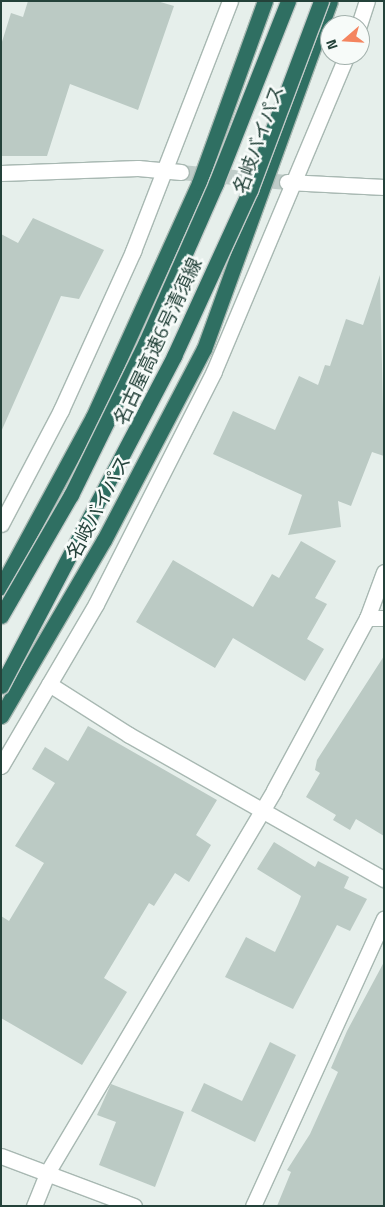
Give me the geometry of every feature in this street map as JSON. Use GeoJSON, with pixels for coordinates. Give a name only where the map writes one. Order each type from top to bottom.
{"type":"FeatureCollection","features":[{"type":"Feature","properties":{"kind":"highway"},"geometry":{"type":"LineString","coordinates":[[1,587],[93,417],[199,183],[265,1]]}},
{"type":"Feature","properties":{"kind":"highway","name":"名古屋高速6号清須線"},"geometry":{"type":"LineString","coordinates":[[1,616],[71,495],[146,342],[216,183],[288,1]]}},
{"type":"Feature","properties":{"kind":"highway","name":"名古屋高速6号清須線"},"geometry":{"type":"LineString","coordinates":[[1,686],[174,356],[250,190],[321,1]]}},
{"type":"Feature","properties":{"kind":"highway","name":"名岐バイパス"},"geometry":{"type":"LineString","coordinates":[[1,716],[104,540],[204,349],[330,1]]}},
{"type":"Feature","properties":{"kind":"street"},"geometry":{"type":"LineString","coordinates":[[1,524],[61,410],[174,172],[230,1]]}},
{"type":"Feature","properties":{"kind":"street"},"geometry":{"type":"LineString","coordinates":[[362,15],[367,1]]}},
{"type":"Feature","properties":{"kind":"street"},"geometry":{"type":"LineString","coordinates":[[1,766],[96,604],[210,379],[291,183],[343,65]]}},
{"type":"Feature","properties":{"kind":"street"},"geometry":{"type":"LineString","coordinates":[[1,173],[174,172]]}},
{"type":"Feature","properties":{"kind":"street"},"geometry":{"type":"LineString","coordinates":[[291,183],[384,187]]}},
{"type":"Feature","properties":{"kind":"street"},"geometry":{"type":"LineString","coordinates":[[34,1206],[47,1173],[261,810],[367,618],[384,572]]}},
{"type":"Feature","properties":{"kind":"street"},"geometry":{"type":"LineString","coordinates":[[367,618],[384,618]]}},
{"type":"Feature","properties":{"kind":"street"},"geometry":{"type":"LineString","coordinates":[[49,684],[261,810],[384,879]]}},
{"type":"Feature","properties":{"kind":"street"},"geometry":{"type":"LineString","coordinates":[[253,1206],[384,918]]}},
{"type":"Feature","properties":{"kind":"street"},"geometry":{"type":"LineString","coordinates":[[1,1156],[134,1206]]}},
{"type":"Feature","properties":{"kind":"building"},"geometry":{"type":"Polygon","coordinates":[[[28,1],[157,1],[174,6],[138,110],[70,84],[47,156],[1,156],[1,45],[11,13],[23,17],[28,1]]]}},
{"type":"Feature","properties":{"kind":"building"},"geometry":{"type":"Polygon","coordinates":[[[33,218],[104,250],[79,299],[61,296],[1,432],[1,234],[18,243],[33,218]]]}},
{"type":"Feature","properties":{"kind":"building"},"geometry":{"type":"Polygon","coordinates":[[[380,275],[384,456],[372,452],[351,506],[338,501],[341,527],[288,535],[302,495],[213,454],[233,411],[275,430],[299,376],[318,385],[325,365],[330,366],[346,319],[363,325],[380,275]]]}},
{"type":"Feature","properties":{"kind":"building"},"geometry":{"type":"Polygon","coordinates":[[[301,541],[336,561],[315,598],[327,604],[307,639],[324,649],[305,681],[233,638],[215,668],[136,622],[173,560],[253,607],[272,574],[279,578],[301,541]]]}},
{"type":"Feature","properties":{"kind":"building"},"geometry":{"type":"Polygon","coordinates":[[[384,656],[384,836],[356,819],[350,830],[333,820],[336,815],[306,797],[320,773],[315,770],[317,760],[384,656]]]}},
{"type":"Feature","properties":{"kind":"building"},"geometry":{"type":"Polygon","coordinates":[[[88,726],[217,800],[196,835],[211,845],[189,882],[175,873],[154,906],[149,903],[104,978],[127,992],[82,1065],[1,1018],[1,916],[9,921],[44,863],[15,846],[55,783],[32,769],[45,747],[68,761],[88,726]]]}},
{"type":"Feature","properties":{"kind":"building"},"geometry":{"type":"Polygon","coordinates":[[[274,842],[315,867],[318,861],[349,877],[344,888],[367,899],[350,931],[337,925],[293,1009],[225,977],[246,937],[275,952],[301,896],[257,869],[274,842]]]}},
{"type":"Feature","properties":{"kind":"building"},"geometry":{"type":"Polygon","coordinates":[[[384,962],[384,1206],[277,1206],[291,1172],[287,1170],[310,1134],[338,1072],[331,1068],[347,1031],[384,962]]]}},
{"type":"Feature","properties":{"kind":"building"},"geometry":{"type":"Polygon","coordinates":[[[270,1042],[296,1055],[255,1142],[191,1111],[204,1083],[242,1101],[270,1042]]]}},
{"type":"Feature","properties":{"kind":"building"},"geometry":{"type":"Polygon","coordinates":[[[111,1084],[184,1112],[155,1187],[99,1165],[116,1122],[97,1115],[111,1084]]]}},
{"type":"Feature","properties":{"kind":"tunnel"},"geometry":{"type":"LineString","coordinates":[[181,172],[287,182]]}}]}
